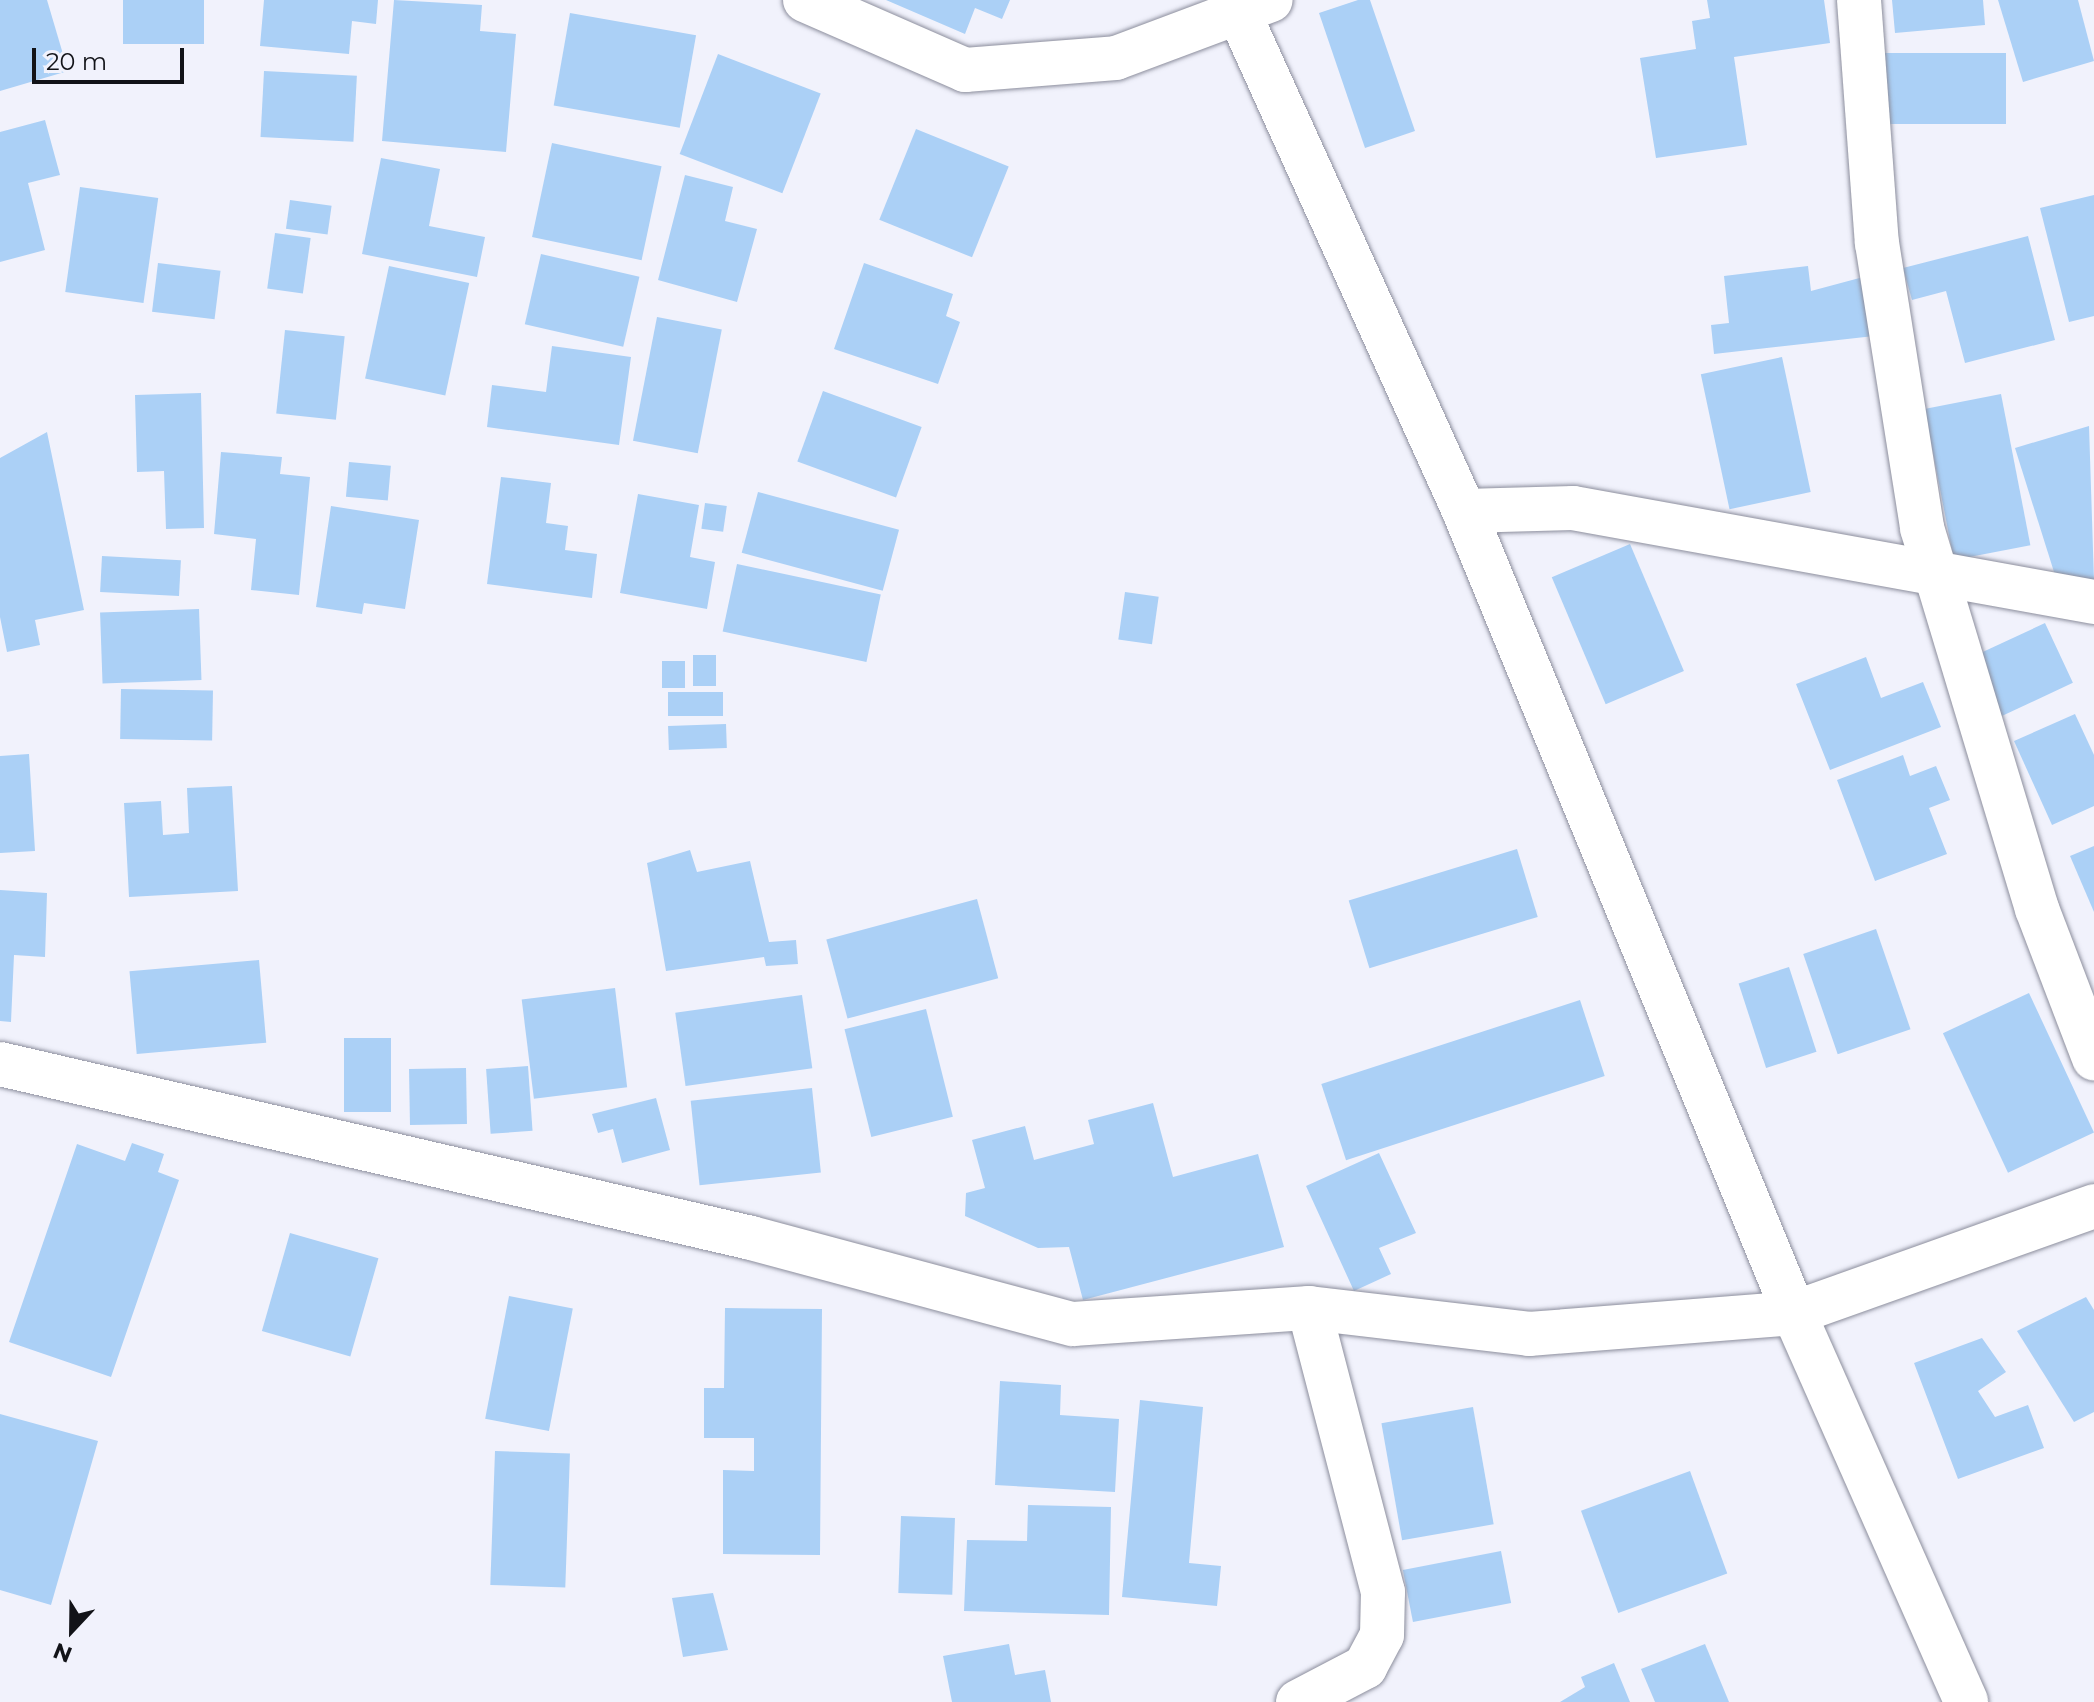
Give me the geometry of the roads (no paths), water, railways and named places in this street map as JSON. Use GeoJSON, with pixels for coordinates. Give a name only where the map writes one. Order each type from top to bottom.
{"type":"FeatureCollection","features":[{"type":"Feature","properties":{"kind":"street"},"geometry":{"type":"LineString","coordinates":[[805,0],[965,70],[1116,58],[1247,3],[1464,511],[1794,1313],[1966,1702]]}},
{"type":"Feature","properties":{"kind":"street"},"geometry":{"type":"LineString","coordinates":[[1859,0],[1877,243],[1934,576],[2037,909],[2094,1058]]}},
{"type":"Feature","properties":{"kind":"street"},"geometry":{"type":"LineString","coordinates":[[1464,511],[1573,508],[1934,576],[2094,602]]}},
{"type":"Feature","properties":{"kind":"street"},"geometry":{"type":"LineString","coordinates":[[0,1064],[751,1238],[1073,1324],[1309,1308],[1529,1334],[1794,1313],[2094,1206]]}},
{"type":"Feature","properties":{"kind":"street"},"geometry":{"type":"LineString","coordinates":[[1298,1702],[1365,1667],[1382,1635],[1383,1592],[1309,1308]]}}]}
